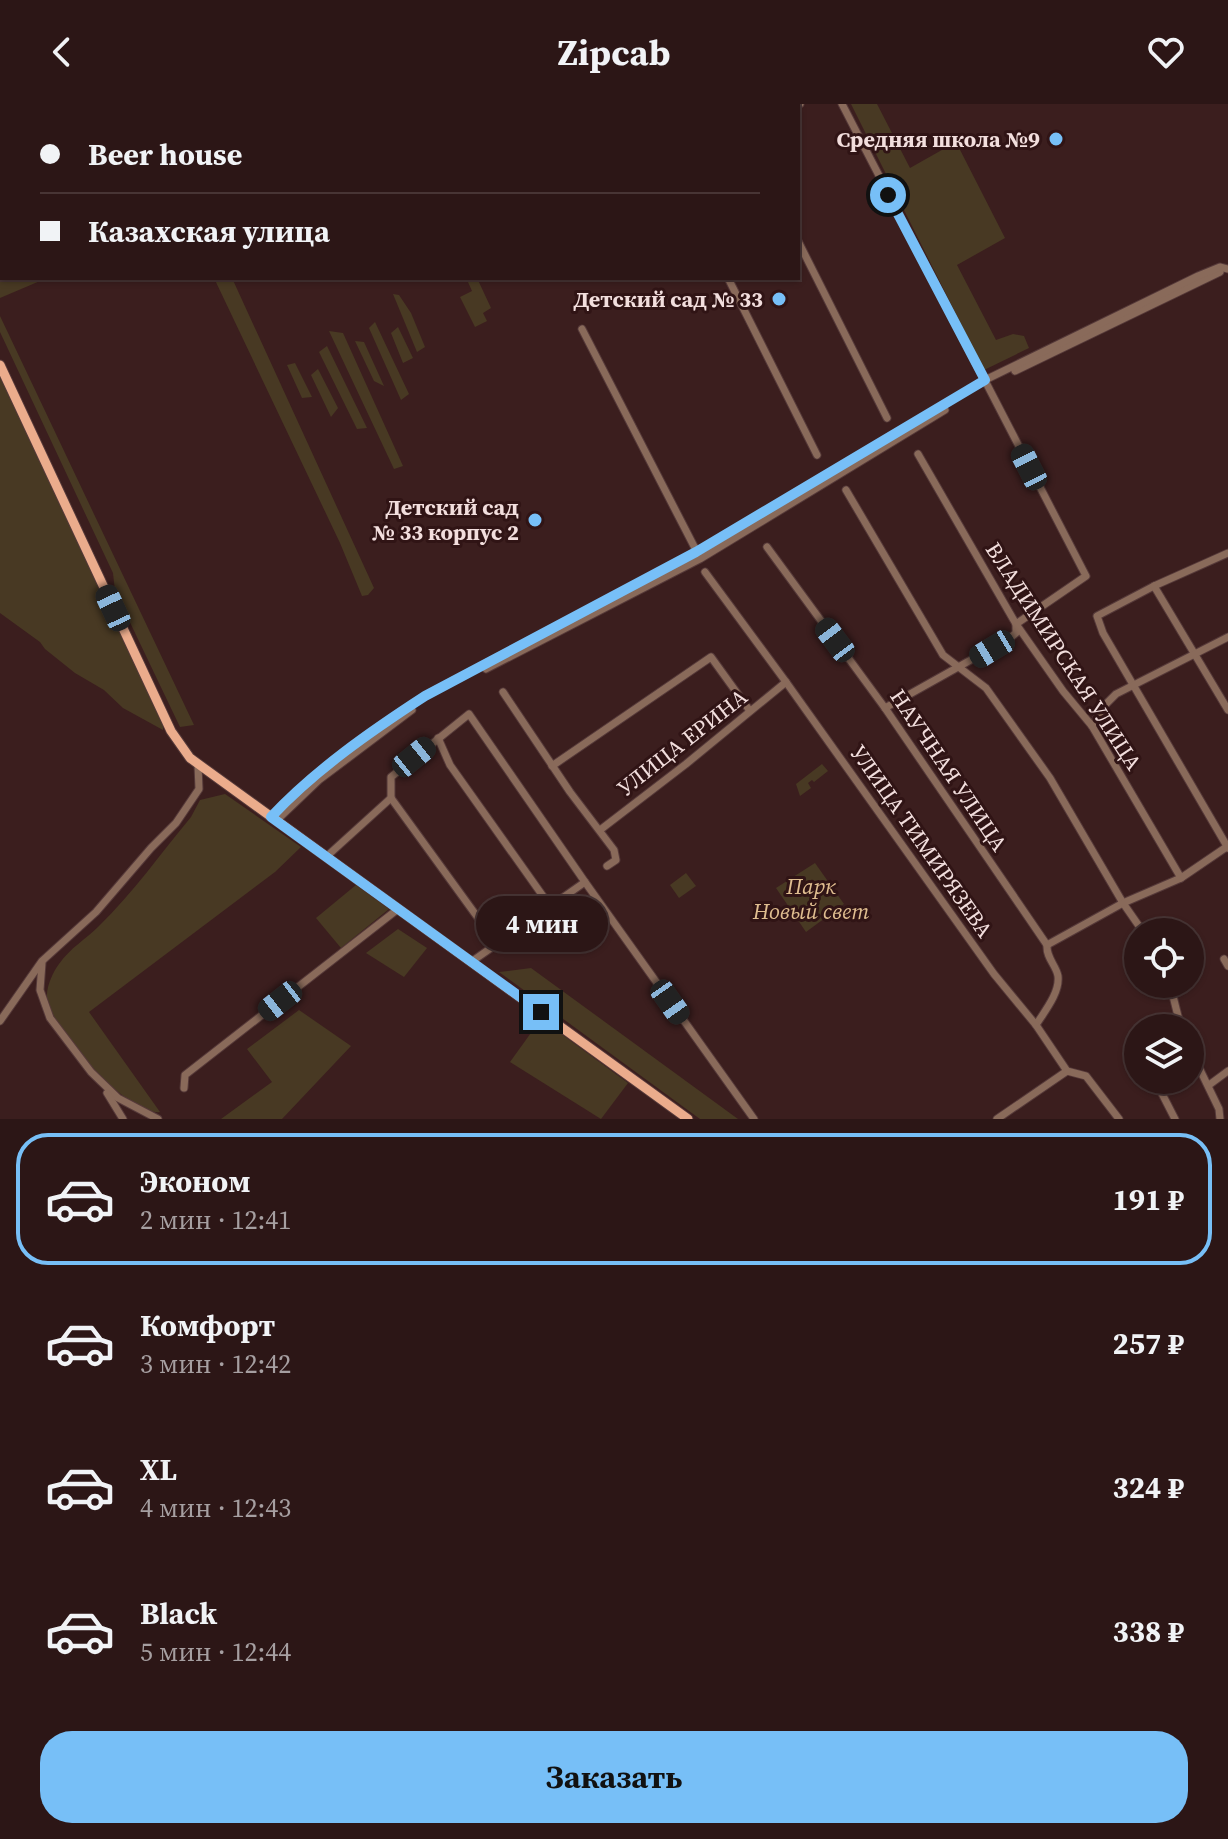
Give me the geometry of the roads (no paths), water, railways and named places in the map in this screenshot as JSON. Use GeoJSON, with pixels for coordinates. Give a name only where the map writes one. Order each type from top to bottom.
{"type":"FeatureCollection","features":[{"type":"Feature","properties":{"kind":"main road"},"geometry":{"type":"LineString","coordinates":[[0,365],[171,731],[198,765],[688,1119]]}},
{"type":"Feature","properties":{"kind":"street"},"geometry":{"type":"LineString","coordinates":[[842,104],[1086,576],[1016,624],[1016,633],[1010,638],[885,708]]}},
{"type":"Feature","properties":{"kind":"street"},"geometry":{"type":"LineString","coordinates":[[800,245],[887,418]]}},
{"type":"Feature","properties":{"kind":"street"},"geometry":{"type":"LineString","coordinates":[[274,819],[319,780],[428,699],[698,555],[986,382],[1224,268]]}},
{"type":"Feature","properties":{"kind":"street"},"geometry":{"type":"LineString","coordinates":[[729,280],[817,455]]}},
{"type":"Feature","properties":{"kind":"street"},"geometry":{"type":"LineString","coordinates":[[582,329],[698,555]]}},
{"type":"Feature","properties":{"kind":"street","name":"ВЛАДИМИРСКАЯ УЛИЦА"},"geometry":{"type":"LineString","coordinates":[[918,454],[1016,624],[1092,726],[1181,878]]}},
{"type":"Feature","properties":{"kind":"street"},"geometry":{"type":"LineString","coordinates":[[846,490],[943,655],[986,688],[1050,778],[1133,918]]}},
{"type":"Feature","properties":{"kind":"street","name":"НАУЧНАЯ УЛИЦА"},"geometry":{"type":"LineString","coordinates":[[767,547],[885,708],[1047,945],[1058,976],[1051,999],[1036,1025]]}},
{"type":"Feature","properties":{"kind":"street"},"geometry":{"type":"LineString","coordinates":[[1047,945],[1123,903],[1181,878],[1228,847],[1103,633],[1097,616],[1228,553]]}},
{"type":"Feature","properties":{"kind":"street","name":"УЛИЦА ТИМИРЯЗЕВА"},"geometry":{"type":"LineString","coordinates":[[705,572],[1067,1071],[1086,1076],[1119,1119]]}},
{"type":"Feature","properties":{"kind":"street"},"geometry":{"type":"LineString","coordinates":[[1154,586],[1228,710]]}},
{"type":"Feature","properties":{"kind":"street"},"geometry":{"type":"LineString","coordinates":[[1092,726],[1110,700],[1134,684],[1228,637]]}},
{"type":"Feature","properties":{"kind":"street"},"geometry":{"type":"LineString","coordinates":[[552,766],[711,657],[750,711]]}},
{"type":"Feature","properties":{"kind":"street","name":"УЛИЦА ЕРИНА"},"geometry":{"type":"LineString","coordinates":[[600,830],[786,682]]}},
{"type":"Feature","properties":{"kind":"street"},"geometry":{"type":"LineString","coordinates":[[503,692],[616,855],[616,860],[607,866]]}},
{"type":"Feature","properties":{"kind":"street"},"geometry":{"type":"LineString","coordinates":[[497,944],[391,798],[391,777],[469,714],[754,1119]]}},
{"type":"Feature","properties":{"kind":"street"},"geometry":{"type":"LineString","coordinates":[[438,738],[450,765],[550,906]]}},
{"type":"Feature","properties":{"kind":"street"},"geometry":{"type":"LineString","coordinates":[[0,1021],[42,961],[96,912],[176,823],[199,789],[198,765]]}},
{"type":"Feature","properties":{"kind":"street"},"geometry":{"type":"LineString","coordinates":[[326,857],[391,798]]}},
{"type":"Feature","properties":{"kind":"street"},"geometry":{"type":"LineString","coordinates":[[471,962],[585,882]]}},
{"type":"Feature","properties":{"kind":"street"},"geometry":{"type":"LineString","coordinates":[[184,1088],[185,1075],[398,909]]}},
{"type":"Feature","properties":{"kind":"street"},"geometry":{"type":"LineString","coordinates":[[42,961],[40,990],[50,1018],[117,1106],[123,1119]]}},
{"type":"Feature","properties":{"kind":"street"},"geometry":{"type":"LineString","coordinates":[[997,1119],[1067,1071]]}},
{"type":"Feature","properties":{"kind":"street"},"geometry":{"type":"LineString","coordinates":[[1209,1085],[1228,1071]]}},
{"type":"Feature","properties":{"kind":"street"},"geometry":{"type":"LineString","coordinates":[[91,1072],[118,1098],[158,1119]]}},
{"type":"Feature","properties":{"kind":"street"},"geometry":{"type":"LineString","coordinates":[[1204,1076],[1219,1109],[1220,1119]]}},
{"type":"Feature","properties":{"kind":"street"},"geometry":{"type":"LineString","coordinates":[[1162,1094],[1175,1119]]}},
{"type":"Feature","properties":{"kind":"place","name":"Средняя школа №9"},"geometry":{"type":"Point","coordinates":[1056,139]}},
{"type":"Feature","properties":{"kind":"place","name":"Детский сад № 33"},"geometry":{"type":"Point","coordinates":[779,299]}},
{"type":"Feature","properties":{"kind":"place","name":"Детский сад № 33 корпус 2"},"geometry":{"type":"Point","coordinates":[535,520]}},
{"type":"Feature","properties":{"kind":"park label","name":"Парк Новый свет"},"geometry":{"type":"Point","coordinates":[811,898]}}]}
